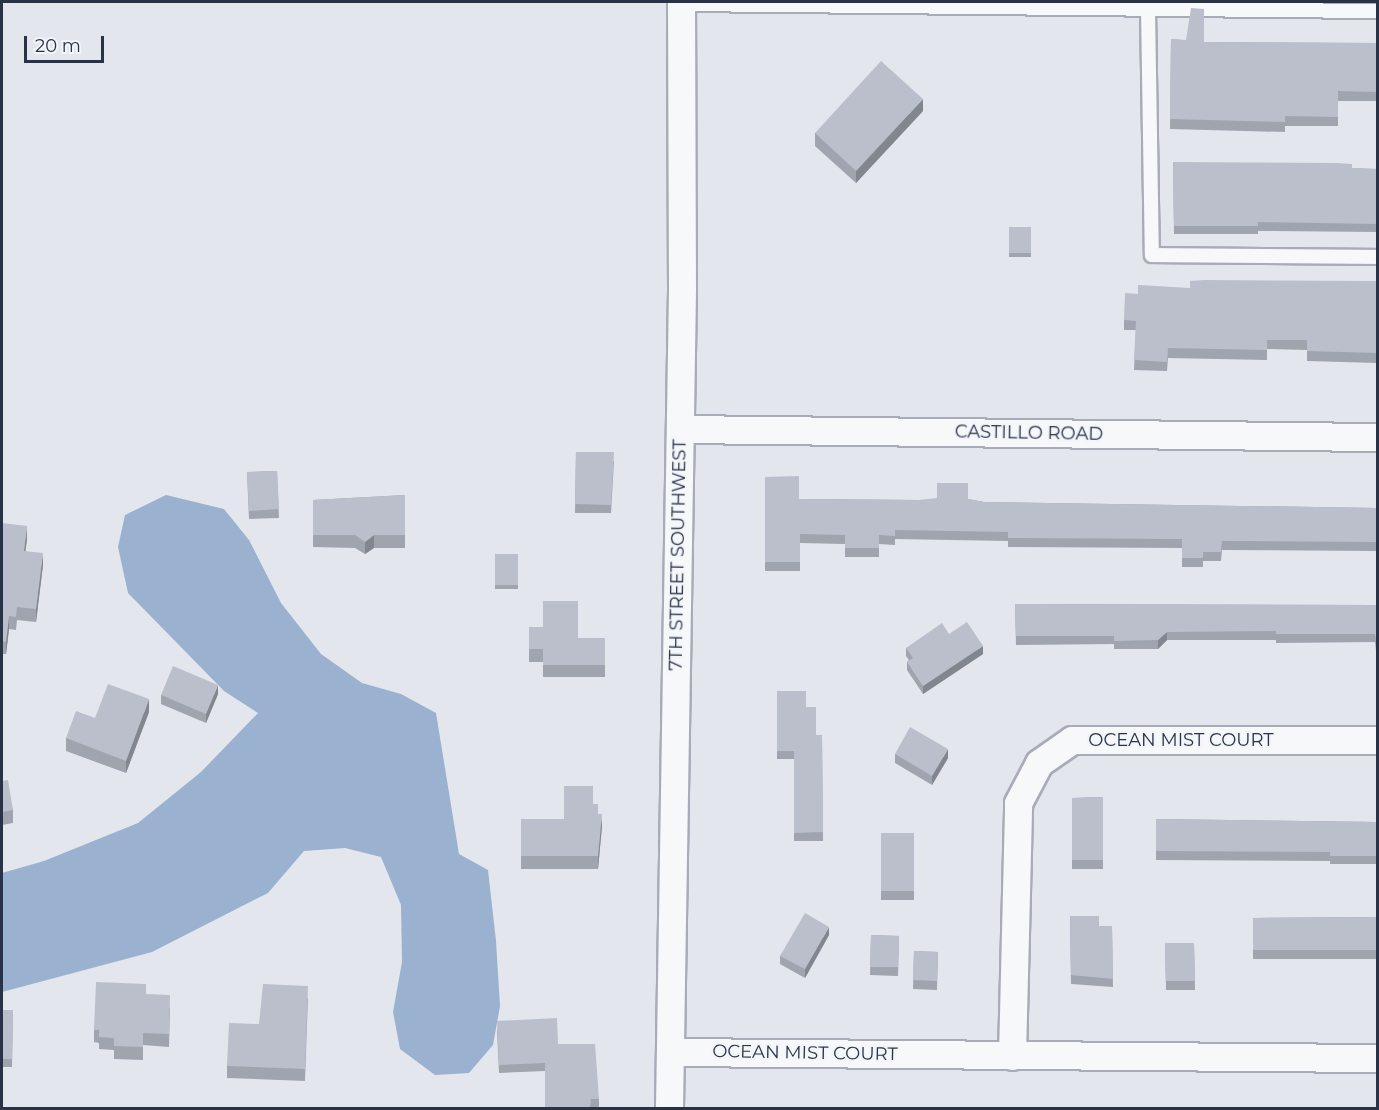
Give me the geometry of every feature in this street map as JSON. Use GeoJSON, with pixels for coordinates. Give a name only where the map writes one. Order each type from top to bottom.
{"type":"FeatureCollection","features":[{"type":"Feature","properties":{"kind":"street","name":"7TH STREET SOUTHWEST"},"geometry":{"type":"LineString","coordinates":[[669,1108],[680,429],[681,3]]}},
{"type":"Feature","properties":{"kind":"street","name":"CASTILLO ROAD"},"geometry":{"type":"LineString","coordinates":[[680,429],[1377,437]]}},
{"type":"Feature","properties":{"kind":"street","name":"OCEAN MIST COURT"},"geometry":{"type":"LineString","coordinates":[[1012,1056],[1018,803],[1038,763],[1072,740],[1377,740]]}},
{"type":"Feature","properties":{"kind":"street","name":"OCEAN MIST COURT"},"geometry":{"type":"LineString","coordinates":[[671,1052],[1377,1058]]}},
{"type":"Feature","properties":{"kind":"lane"},"geometry":{"type":"LineString","coordinates":[[681,3],[1377,11]]}},
{"type":"Feature","properties":{"kind":"lane"},"geometry":{"type":"LineString","coordinates":[[1148,9],[1152,255],[1377,257]]}},
{"type":"Feature","properties":{"kind":"water"},"geometry":{"type":"Polygon","coordinates":[[[166,495],[224,509],[249,540],[281,603],[321,654],[362,683],[401,694],[436,713],[459,854],[488,870],[496,941],[500,1006],[493,1045],[469,1073],[435,1075],[400,1049],[393,1012],[402,962],[401,905],[381,857],[345,848],[304,851],[268,893],[152,952],[2,992],[2,873],[44,861],[138,823],[201,772],[258,713],[224,691],[128,593],[118,547],[125,515],[166,495]]]}},
{"type":"Feature","properties":{"kind":"building"},"geometry":{"type":"Polygon","coordinates":[[[1191,8],[1204,9],[1204,42],[1377,43],[1377,92],[1338,91],[1338,117],[1285,116],[1285,122],[1170,119],[1171,39],[1186,40],[1191,8]]]}},
{"type":"Feature","properties":{"kind":"building"},"geometry":{"type":"Polygon","coordinates":[[[881,61],[923,99],[856,171],[815,133],[881,61]]]}},
{"type":"Feature","properties":{"kind":"building"},"geometry":{"type":"Polygon","coordinates":[[[1173,162],[1337,163],[1352,164],[1352,168],[1377,169],[1377,224],[1258,222],[1258,226],[1174,226],[1173,162]]]}},
{"type":"Feature","properties":{"kind":"building"},"geometry":{"type":"Polygon","coordinates":[[[1009,227],[1031,227],[1031,253],[1009,253],[1009,227]]]}},
{"type":"Feature","properties":{"kind":"building"},"geometry":{"type":"Polygon","coordinates":[[[1190,281],[1377,281],[1377,353],[1307,351],[1307,340],[1267,340],[1267,350],[1168,348],[1167,362],[1134,360],[1136,321],[1124,320],[1125,293],[1138,294],[1138,285],[1190,288],[1190,281]]]}},
{"type":"Feature","properties":{"kind":"building"},"geometry":{"type":"Polygon","coordinates":[[[576,452],[614,452],[611,505],[575,504],[576,452]]]}},
{"type":"Feature","properties":{"kind":"building"},"geometry":{"type":"Polygon","coordinates":[[[277,471],[279,509],[249,511],[247,472],[277,471]]]}},
{"type":"Feature","properties":{"kind":"building"},"geometry":{"type":"Polygon","coordinates":[[[799,476],[799,499],[919,500],[937,498],[937,483],[968,483],[968,499],[984,502],[1377,508],[1377,542],[1222,541],[1221,552],[1203,552],[1203,558],[1182,558],[1182,539],[1008,538],[1008,532],[895,530],[895,536],[879,535],[879,548],[845,548],[845,535],[800,534],[800,562],[765,562],[765,477],[799,476]]]}},
{"type":"Feature","properties":{"kind":"building"},"geometry":{"type":"Polygon","coordinates":[[[405,495],[405,535],[374,535],[365,542],[355,535],[313,535],[313,500],[405,495]]]}},
{"type":"Feature","properties":{"kind":"building"},"geometry":{"type":"Polygon","coordinates":[[[2,523],[27,526],[24,551],[43,553],[36,609],[17,607],[16,617],[9,616],[6,642],[2,641],[2,523]]]}},
{"type":"Feature","properties":{"kind":"building"},"geometry":{"type":"Polygon","coordinates":[[[495,554],[518,554],[518,585],[495,585],[495,554]]]}},
{"type":"Feature","properties":{"kind":"building"},"geometry":{"type":"Polygon","coordinates":[[[543,601],[578,601],[578,638],[605,638],[605,665],[543,665],[543,649],[529,649],[529,627],[543,627],[543,601]]]}},
{"type":"Feature","properties":{"kind":"building"},"geometry":{"type":"Polygon","coordinates":[[[1015,604],[1377,605],[1377,641],[1375,634],[1276,634],[1276,631],[1167,632],[1158,640],[1114,641],[1114,636],[1016,636],[1015,604]]]}},
{"type":"Feature","properties":{"kind":"building"},"geometry":{"type":"Polygon","coordinates":[[[967,622],[983,646],[923,686],[907,662],[913,658],[906,648],[942,623],[949,634],[967,622]]]}},
{"type":"Feature","properties":{"kind":"building"},"geometry":{"type":"Polygon","coordinates":[[[173,666],[218,685],[206,714],[161,695],[173,666]]]}},
{"type":"Feature","properties":{"kind":"building"},"geometry":{"type":"Polygon","coordinates":[[[108,684],[149,699],[126,761],[66,738],[76,711],[95,718],[108,684]]]}},
{"type":"Feature","properties":{"kind":"building"},"geometry":{"type":"Polygon","coordinates":[[[777,691],[806,691],[806,707],[816,707],[816,735],[822,735],[823,832],[794,833],[794,751],[777,751],[777,691]]]}},
{"type":"Feature","properties":{"kind":"building"},"geometry":{"type":"Polygon","coordinates":[[[910,727],[948,749],[932,776],[895,754],[910,727]]]}},
{"type":"Feature","properties":{"kind":"building"},"geometry":{"type":"Polygon","coordinates":[[[8,780],[13,810],[2,812],[2,781],[8,780]]]}},
{"type":"Feature","properties":{"kind":"building"},"geometry":{"type":"Polygon","coordinates":[[[564,786],[593,786],[593,804],[598,804],[598,814],[602,814],[598,856],[521,856],[521,819],[564,819],[564,786]]]}},
{"type":"Feature","properties":{"kind":"building"},"geometry":{"type":"Polygon","coordinates":[[[1103,797],[1103,860],[1072,860],[1072,798],[1103,797]]]}},
{"type":"Feature","properties":{"kind":"building"},"geometry":{"type":"Polygon","coordinates":[[[1156,819],[1377,822],[1377,856],[1330,856],[1330,852],[1156,851],[1156,819]]]}},
{"type":"Feature","properties":{"kind":"building"},"geometry":{"type":"Polygon","coordinates":[[[881,833],[914,833],[914,891],[881,891],[881,833]]]}},
{"type":"Feature","properties":{"kind":"building"},"geometry":{"type":"Polygon","coordinates":[[[805,913],[829,927],[805,969],[780,956],[805,913]]]}},
{"type":"Feature","properties":{"kind":"building"},"geometry":{"type":"Polygon","coordinates":[[[1070,916],[1099,916],[1099,926],[1112,926],[1113,979],[1071,975],[1070,916]]]}},
{"type":"Feature","properties":{"kind":"building"},"geometry":{"type":"Polygon","coordinates":[[[1377,917],[1377,950],[1253,950],[1253,918],[1377,917]]]}},
{"type":"Feature","properties":{"kind":"building"},"geometry":{"type":"Polygon","coordinates":[[[871,935],[899,936],[898,967],[870,967],[871,935]]]}},
{"type":"Feature","properties":{"kind":"building"},"geometry":{"type":"Polygon","coordinates":[[[1165,943],[1194,943],[1195,981],[1166,981],[1165,943]]]}},
{"type":"Feature","properties":{"kind":"building"},"geometry":{"type":"Polygon","coordinates":[[[914,951],[938,952],[937,981],[913,980],[914,951]]]}},
{"type":"Feature","properties":{"kind":"building"},"geometry":{"type":"Polygon","coordinates":[[[96,982],[146,984],[146,994],[170,995],[169,1034],[143,1033],[143,1047],[114,1046],[114,1038],[99,1037],[99,1030],[94,1030],[96,982]]]}},
{"type":"Feature","properties":{"kind":"building"},"geometry":{"type":"Polygon","coordinates":[[[263,984],[308,986],[305,1069],[227,1066],[229,1023],[259,1024],[263,984]]]}},
{"type":"Feature","properties":{"kind":"building"},"geometry":{"type":"Polygon","coordinates":[[[2,1010],[13,1010],[12,1059],[2,1059],[2,1010]]]}},
{"type":"Feature","properties":{"kind":"building"},"geometry":{"type":"Polygon","coordinates":[[[557,1018],[558,1044],[595,1044],[599,1099],[591,1099],[590,1108],[545,1108],[545,1063],[499,1065],[497,1021],[557,1018]]]}}]}
